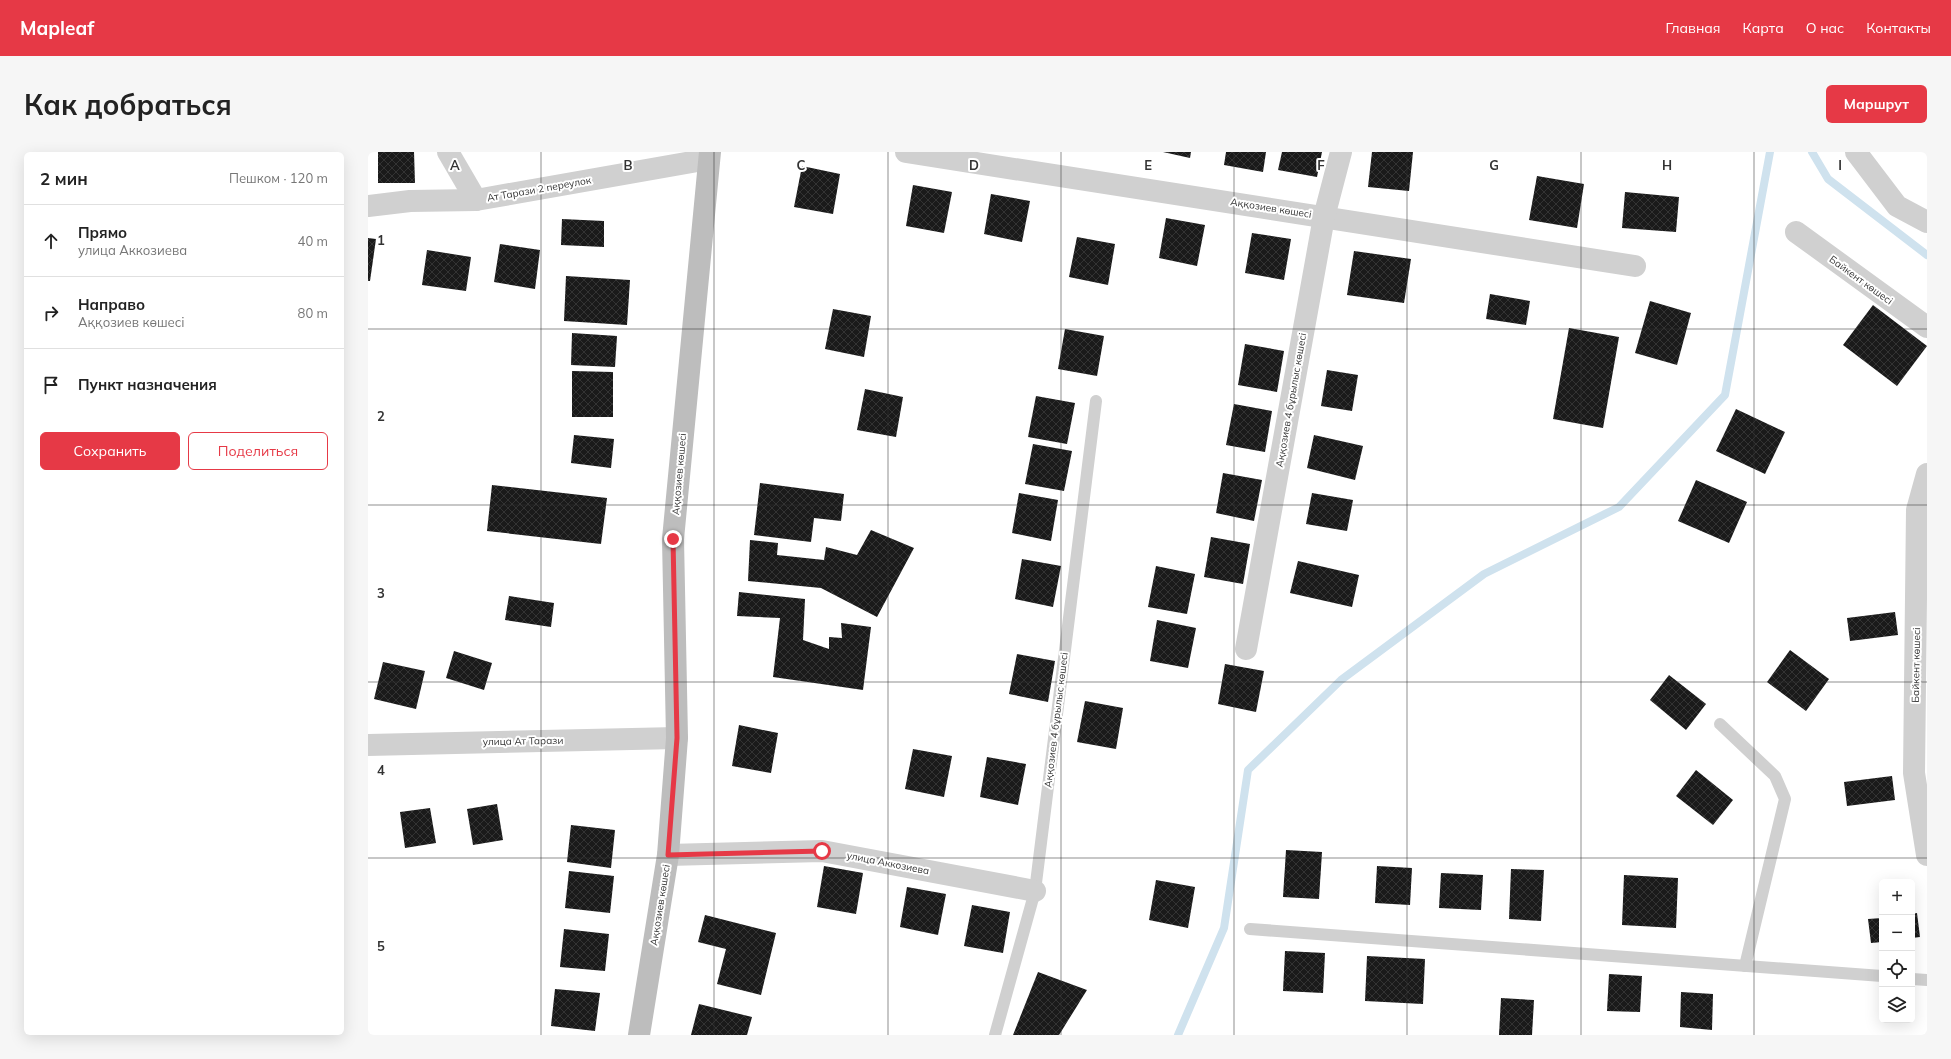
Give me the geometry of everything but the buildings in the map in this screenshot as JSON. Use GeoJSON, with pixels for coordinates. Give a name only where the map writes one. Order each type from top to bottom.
{"type":"FeatureCollection","features":[{"type":"Feature","properties":{"kind":"main road","name":"Аққозиев көшесі"},"geometry":{"type":"LineString","coordinates":[[639,1035],[668,855],[677,738],[673,539],[710,156]]}},
{"type":"Feature","properties":{"kind":"street"},"geometry":{"type":"LineString","coordinates":[[448,152],[476,200]]}},
{"type":"Feature","properties":{"kind":"street","name":"Аққозиев көшесі"},"geometry":{"type":"LineString","coordinates":[[906,152],[1635,266]]}},
{"type":"Feature","properties":{"kind":"street","name":"Аққозиев 4 бұрылыс көшесі"},"geometry":{"type":"LineString","coordinates":[[1246,649],[1324,217],[1341,152]]}},
{"type":"Feature","properties":{"kind":"street"},"geometry":{"type":"LineString","coordinates":[[1856,152],[1897,206],[1927,222]]}},
{"type":"Feature","properties":{"kind":"street","name":"Ат Тарази 2 переулок"},"geometry":{"type":"LineString","coordinates":[[368,206],[410,201],[476,200],[710,156]]}},
{"type":"Feature","properties":{"kind":"street","name":"Байкент көшесі"},"geometry":{"type":"LineString","coordinates":[[1796,232],[1927,327]]}},
{"type":"Feature","properties":{"kind":"street","name":"Байкент көшесі"},"geometry":{"type":"LineString","coordinates":[[1927,474],[1917,510],[1914,773],[1927,856]]}},
{"type":"Feature","properties":{"kind":"street","name":"улица Ат Тарази"},"geometry":{"type":"LineString","coordinates":[[368,745],[677,738]]}},
{"type":"Feature","properties":{"kind":"street","name":"улица Аккозиева"},"geometry":{"type":"LineString","coordinates":[[668,855],[822,851],[1035,891]]}},
{"type":"Feature","properties":{"kind":"lane","name":"Аққозиев 4 бұрылыс көшесі"},"geometry":{"type":"LineString","coordinates":[[995,1035],[1035,891],[1096,401]]}},
{"type":"Feature","properties":{"kind":"lane"},"geometry":{"type":"LineString","coordinates":[[1720,724],[1775,776],[1784,799],[1745,966]]}},
{"type":"Feature","properties":{"kind":"lane"},"geometry":{"type":"LineString","coordinates":[[1250,929],[1879,976]]}},
{"type":"Feature","properties":{"kind":"lane"},"geometry":{"type":"LineString","coordinates":[[1915,979],[1927,980]]}},
{"type":"Feature","properties":{"kind":"waterway"},"geometry":{"type":"LineString","coordinates":[[1178,1035],[1224,928],[1248,770],[1341,680],[1484,574],[1619,507],[1725,395],[1770,152]]}},
{"type":"Feature","properties":{"kind":"waterway"},"geometry":{"type":"LineString","coordinates":[[1812,152],[1828,179],[1927,255]]}},
{"type":"Feature","properties":{"kind":"route"},"geometry":{"type":"LineString","coordinates":[[673,539],[677,738],[668,855],[822,851]]}}]}
